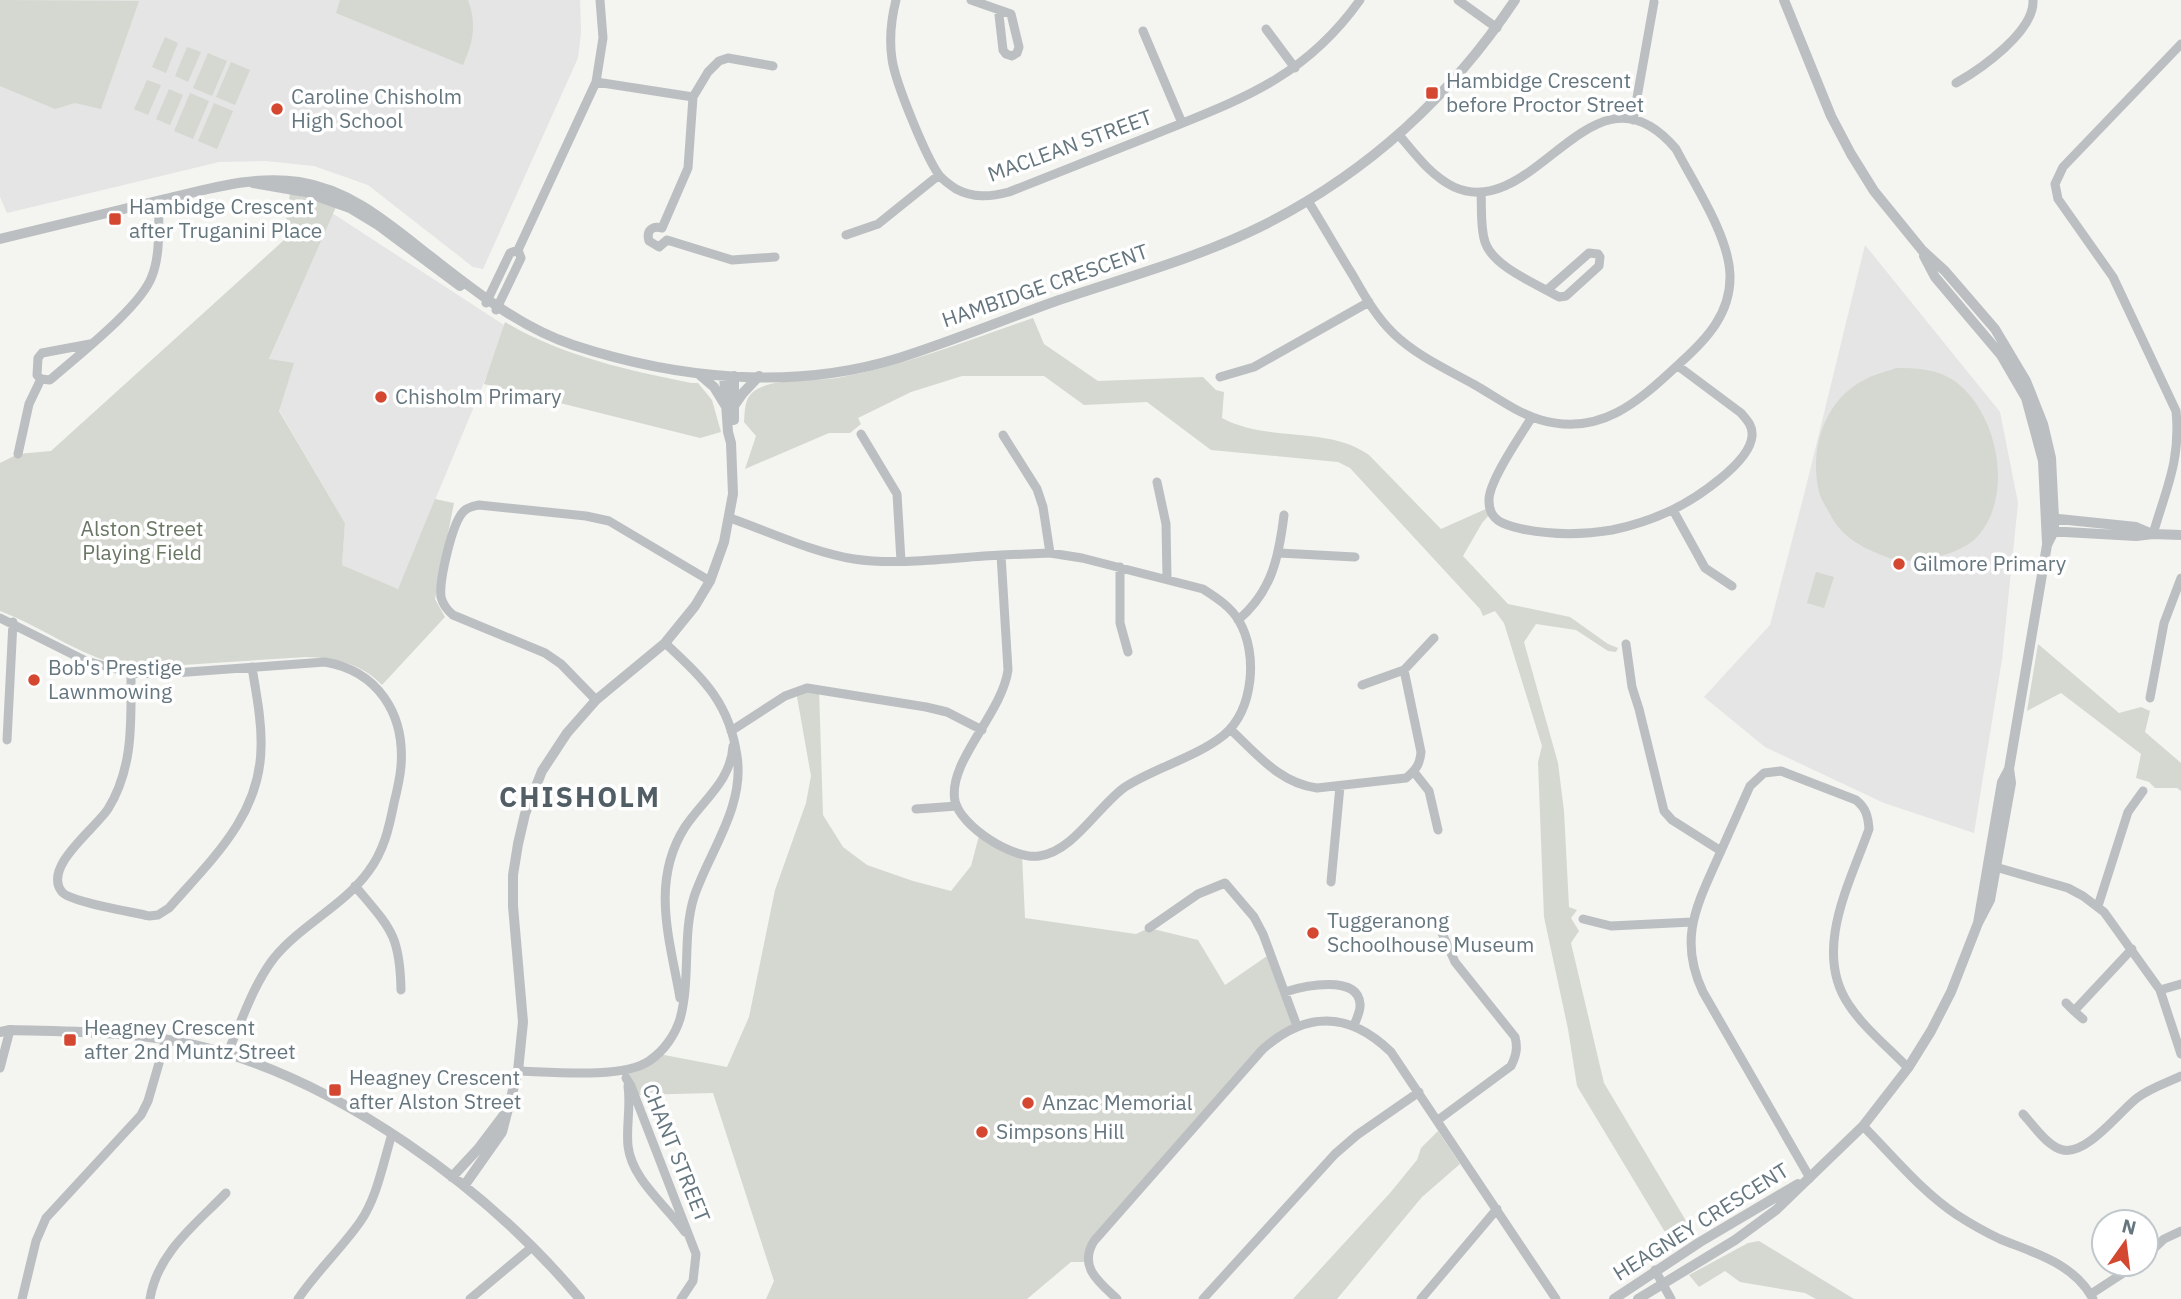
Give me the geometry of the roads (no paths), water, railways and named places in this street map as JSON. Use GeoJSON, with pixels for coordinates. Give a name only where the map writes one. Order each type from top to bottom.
{"type":"FeatureCollection","features":[{"type":"Feature","properties":{"kind":"street"},"geometry":{"type":"LineString","coordinates":[[486,301],[510,253],[518,250],[596,82],[603,38],[600,0]]}},
{"type":"Feature","properties":{"kind":"street","name":"MACLEAN STREET"},"geometry":{"type":"LineString","coordinates":[[896,0],[890,39],[893,67],[930,159],[939,174],[957,189],[971,195],[993,196],[1009,192],[1251,95],[1295,68],[1329,38],[1360,0]]}},
{"type":"Feature","properties":{"kind":"street"},"geometry":{"type":"LineString","coordinates":[[971,0],[1003,12]]}},
{"type":"Feature","properties":{"kind":"street"},"geometry":{"type":"LineString","coordinates":[[1458,0],[1497,28]]}},
{"type":"Feature","properties":{"kind":"street","name":"HAMBIDGE CRESCENT"},"geometry":{"type":"LineString","coordinates":[[0,239],[224,186],[267,178],[299,182],[328,189],[353,200],[386,221],[499,310],[568,343],[645,365],[698,373],[785,378],[840,372],[899,358],[1216,246],[1308,201],[1355,170],[1399,135],[1451,84],[1497,28],[1515,0]]}},
{"type":"Feature","properties":{"kind":"street","name":"HEAGNEY CRESCENT"},"geometry":{"type":"LineString","coordinates":[[1638,1299],[1758,1225],[1810,1178],[1863,1126],[1908,1068],[1951,992],[1990,900],[1991,866],[2011,783],[2009,769],[2050,531],[2051,458],[2048,440],[1995,329],[1945,271],[1922,250],[1874,191],[1831,116],[1784,0]]}},
{"type":"Feature","properties":{"kind":"street"},"geometry":{"type":"LineString","coordinates":[[1956,83],[1982,68],[2026,24],[2033,11],[2033,0]]}},
{"type":"Feature","properties":{"kind":"street"},"geometry":{"type":"LineString","coordinates":[[1633,120],[1654,2]]}},
{"type":"Feature","properties":{"kind":"street"},"geometry":{"type":"LineString","coordinates":[[1266,29],[1295,68]]}},
{"type":"Feature","properties":{"kind":"street"},"geometry":{"type":"LineString","coordinates":[[1143,31],[1182,123]]}},
{"type":"Feature","properties":{"kind":"street"},"geometry":{"type":"LineString","coordinates":[[2153,534],[2178,463],[2179,410],[2112,277],[2059,199],[2056,184],[2063,167],[2181,44]]}},
{"type":"Feature","properties":{"kind":"street"},"geometry":{"type":"LineString","coordinates":[[662,228],[688,167],[693,97],[708,72],[719,61],[737,58],[773,66]]}},
{"type":"Feature","properties":{"kind":"street"},"geometry":{"type":"LineString","coordinates":[[596,82],[693,97]]}},
{"type":"Feature","properties":{"kind":"street"},"geometry":{"type":"LineString","coordinates":[[1308,201],[1369,302],[1389,329],[1413,350],[1532,417],[1569,425],[1608,418],[1635,403],[1711,333],[1724,310],[1730,283],[1728,257],[1720,233],[1676,149],[1654,128],[1633,120],[1601,122],[1586,128],[1515,182],[1481,192],[1457,188],[1442,180],[1399,135]]}},
{"type":"Feature","properties":{"kind":"street"},"geometry":{"type":"LineString","coordinates":[[846,235],[878,224],[939,174]]}},
{"type":"Feature","properties":{"kind":"street"},"geometry":{"type":"LineString","coordinates":[[1481,192],[1482,230],[1490,253],[1503,264],[1547,290],[1559,297],[1566,296],[1599,266],[1601,261],[1598,254],[1589,253],[1547,290]]}},
{"type":"Feature","properties":{"kind":"street"},"geometry":{"type":"LineString","coordinates":[[41,379],[50,380],[146,289],[156,261],[159,201]]}},
{"type":"Feature","properties":{"kind":"street"},"geometry":{"type":"LineString","coordinates":[[657,226],[667,233],[667,240],[659,247],[649,241],[648,234],[657,226]]}},
{"type":"Feature","properties":{"kind":"street"},"geometry":{"type":"LineString","coordinates":[[667,240],[732,260],[775,257]]}},
{"type":"Feature","properties":{"kind":"street"},"geometry":{"type":"LineString","coordinates":[[499,310],[521,258],[518,250]]}},
{"type":"Feature","properties":{"kind":"street"},"geometry":{"type":"LineString","coordinates":[[1220,377],[1254,367],[1369,302]]}},
{"type":"Feature","properties":{"kind":"street"},"geometry":{"type":"LineString","coordinates":[[41,379],[36,370],[38,358],[42,353],[90,344]]}},
{"type":"Feature","properties":{"kind":"street"},"geometry":{"type":"LineString","coordinates":[[1532,417],[1490,491],[1490,510],[1497,521],[1537,532],[1583,534],[1623,527],[1673,510],[1721,477],[1746,452],[1752,437],[1749,422],[1741,413],[1678,366]]}},
{"type":"Feature","properties":{"kind":"street"},"geometry":{"type":"LineString","coordinates":[[698,373],[715,387],[730,407]]}},
{"type":"Feature","properties":{"kind":"street"},"geometry":{"type":"LineString","coordinates":[[464,1186],[502,1132],[518,1071],[523,1022],[513,906],[517,844],[525,814],[542,771],[566,733],[596,700],[665,643],[695,606],[710,581],[724,542],[733,494],[729,376]]}},
{"type":"Feature","properties":{"kind":"street"},"geometry":{"type":"LineString","coordinates":[[730,407],[759,376]]}},
{"type":"Feature","properties":{"kind":"street"},"geometry":{"type":"LineString","coordinates":[[19,454],[29,404],[41,379]]}},
{"type":"Feature","properties":{"kind":"street"},"geometry":{"type":"LineString","coordinates":[[861,434],[897,495],[900,508],[901,561]]}},
{"type":"Feature","properties":{"kind":"street"},"geometry":{"type":"LineString","coordinates":[[1003,435],[1037,489],[1050,553]]}},
{"type":"Feature","properties":{"kind":"street"},"geometry":{"type":"LineString","coordinates":[[1157,482],[1166,524],[1167,579]]}},
{"type":"Feature","properties":{"kind":"street"},"geometry":{"type":"LineString","coordinates":[[596,700],[561,664],[545,653],[453,615],[447,610],[441,594],[441,585],[454,527],[464,511],[479,505],[586,516],[609,521],[710,581]]}},
{"type":"Feature","properties":{"kind":"street"},"geometry":{"type":"LineString","coordinates":[[1673,510],[1705,568],[1732,586]]}},
{"type":"Feature","properties":{"kind":"street"},"geometry":{"type":"LineString","coordinates":[[1238,620],[1256,603],[1267,587],[1279,553],[1284,515]]}},
{"type":"Feature","properties":{"kind":"street"},"geometry":{"type":"LineString","coordinates":[[730,518],[830,554],[856,559],[901,561],[1001,555],[1050,553],[1120,567],[1203,589],[1226,605],[1238,620],[1249,652],[1250,674],[1246,696],[1230,729],[1210,744],[1124,788],[1067,843],[1055,852],[1041,856],[1028,857],[1015,853],[972,827],[957,806],[954,789],[956,776],[1006,684],[1008,670],[1001,555]]}},
{"type":"Feature","properties":{"kind":"street"},"geometry":{"type":"LineString","coordinates":[[2050,518],[2136,527],[2153,534]]}},
{"type":"Feature","properties":{"kind":"street"},"geometry":{"type":"LineString","coordinates":[[2050,531],[2181,536]]}},
{"type":"Feature","properties":{"kind":"street"},"geometry":{"type":"LineString","coordinates":[[1279,553],[1354,557]]}},
{"type":"Feature","properties":{"kind":"street"},"geometry":{"type":"LineString","coordinates":[[1120,567],[1120,623],[1128,652]]}},
{"type":"Feature","properties":{"kind":"street"},"geometry":{"type":"LineString","coordinates":[[2150,698],[2164,623],[2181,578]]}},
{"type":"Feature","properties":{"kind":"street"},"geometry":{"type":"LineString","coordinates":[[0,618],[13,622],[86,661],[131,673],[161,674],[325,662],[342,664],[364,676],[383,694],[392,710],[401,746],[401,768],[385,844],[377,860],[355,886],[287,944],[274,959],[258,985],[228,1054]]}},
{"type":"Feature","properties":{"kind":"street"},"geometry":{"type":"LineString","coordinates":[[7,740],[13,622]]}},
{"type":"Feature","properties":{"kind":"street"},"geometry":{"type":"LineString","coordinates":[[1362,685],[1404,670],[1434,638]]}},
{"type":"Feature","properties":{"kind":"street"},"geometry":{"type":"LineString","coordinates":[[518,1071],[625,1075],[648,1062],[665,1047],[675,1032],[682,1008],[694,898],[735,796],[738,757],[719,701],[708,685],[665,643]]}},
{"type":"Feature","properties":{"kind":"street"},"geometry":{"type":"LineString","coordinates":[[1626,644],[1632,687],[1664,811],[1669,818],[1721,851]]}},
{"type":"Feature","properties":{"kind":"street"},"geometry":{"type":"LineString","coordinates":[[131,673],[130,746],[118,789],[96,825],[64,859],[58,875],[59,887],[69,898],[149,916],[158,915],[169,908],[228,841],[246,813],[259,770],[261,748],[253,667]]}},
{"type":"Feature","properties":{"kind":"street"},"geometry":{"type":"LineString","coordinates":[[1230,729],[1289,781],[1317,788],[1397,780],[1414,772],[1420,763],[1421,752],[1404,670]]}},
{"type":"Feature","properties":{"kind":"street"},"geometry":{"type":"LineString","coordinates":[[732,734],[785,696],[807,688],[947,712],[982,730]]}},
{"type":"Feature","properties":{"kind":"street"},"geometry":{"type":"LineString","coordinates":[[682,1008],[665,918],[665,877],[684,830],[727,774],[732,756],[732,734]]}},
{"type":"Feature","properties":{"kind":"street"},"geometry":{"type":"LineString","coordinates":[[1810,1178],[1696,976],[1692,959],[1692,922],[1750,786],[1764,773],[1781,771],[1856,800],[1868,816],[1869,829],[1835,927],[1833,963],[1839,988],[1847,1003],[1908,1068]]}},
{"type":"Feature","properties":{"kind":"street"},"geometry":{"type":"LineString","coordinates":[[1414,772],[1429,791],[1438,830]]}},
{"type":"Feature","properties":{"kind":"street"},"geometry":{"type":"LineString","coordinates":[[1331,881],[1340,786]]}},
{"type":"Feature","properties":{"kind":"street"},"geometry":{"type":"LineString","coordinates":[[2098,906],[2128,813],[2143,791]]}},
{"type":"Feature","properties":{"kind":"street"},"geometry":{"type":"LineString","coordinates":[[916,809],[957,806]]}},
{"type":"Feature","properties":{"kind":"street"},"geometry":{"type":"LineString","coordinates":[[1991,866],[2068,888],[2098,906],[2116,926],[2160,990],[2181,1054]]}},
{"type":"Feature","properties":{"kind":"street"},"geometry":{"type":"LineString","coordinates":[[1149,928],[1198,894],[1224,883],[1254,917],[1263,934],[1297,1027]]}},
{"type":"Feature","properties":{"kind":"street"},"geometry":{"type":"LineString","coordinates":[[355,886],[382,918],[394,938],[400,961],[401,990]]}},
{"type":"Feature","properties":{"kind":"street"},"geometry":{"type":"LineString","coordinates":[[1583,919],[1611,926],[1692,922]]}},
{"type":"Feature","properties":{"kind":"street"},"geometry":{"type":"LineString","coordinates":[[1437,1120],[1511,1066],[1516,1056],[1517,1044],[1515,1037],[1455,962],[1442,933]]}},
{"type":"Feature","properties":{"kind":"street"},"geometry":{"type":"LineString","coordinates":[[2074,1011],[2132,949]]}},
{"type":"Feature","properties":{"kind":"street"},"geometry":{"type":"LineString","coordinates":[[2160,990],[2181,984]]}},
{"type":"Feature","properties":{"kind":"street"},"geometry":{"type":"LineString","coordinates":[[1284,992],[1315,985],[1352,988],[1358,993],[1360,1002],[1354,1026]]}},
{"type":"Feature","properties":{"kind":"street"},"geometry":{"type":"LineString","coordinates":[[2066,1003],[2082,1019]]}},
{"type":"Feature","properties":{"kind":"street"},"geometry":{"type":"LineString","coordinates":[[1117,1299],[1091,1273],[1088,1255],[1094,1241],[1262,1050],[1275,1038],[1297,1027],[1326,1020],[1354,1026],[1378,1039],[1391,1052],[1556,1299]]}},
{"type":"Feature","properties":{"kind":"street"},"geometry":{"type":"LineString","coordinates":[[0,1068],[3,1030],[122,1034],[166,1039],[228,1054],[304,1085],[392,1134],[464,1186],[532,1247],[580,1299]]}},
{"type":"Feature","properties":{"kind":"street"},"geometry":{"type":"LineString","coordinates":[[22,1299],[42,1225],[56,1205],[141,1115],[166,1039]]}},
{"type":"Feature","properties":{"kind":"street","name":"CHANT STREET"},"geometry":{"type":"LineString","coordinates":[[625,1075],[630,1102],[628,1144],[631,1160],[642,1180],[692,1241]]}},
{"type":"Feature","properties":{"kind":"street","name":"CHANT STREET"},"geometry":{"type":"LineString","coordinates":[[625,1075],[692,1241],[696,1268],[693,1281],[681,1299]]}},
{"type":"Feature","properties":{"kind":"street"},"geometry":{"type":"LineString","coordinates":[[2023,1114],[2053,1146],[2073,1151],[2088,1144],[2144,1094],[2181,1076]]}},
{"type":"Feature","properties":{"kind":"street"},"geometry":{"type":"LineString","coordinates":[[1203,1299],[1335,1154],[1357,1135],[1419,1092]]}},
{"type":"Feature","properties":{"kind":"street"},"geometry":{"type":"LineString","coordinates":[[452,1177],[478,1149],[506,1112]]}},
{"type":"Feature","properties":{"kind":"street"},"geometry":{"type":"LineString","coordinates":[[1863,1126],[1921,1186],[1945,1206],[1990,1234],[2059,1264],[2073,1274],[2092,1297],[2118,1278]]}},
{"type":"Feature","properties":{"kind":"street"},"geometry":{"type":"LineString","coordinates":[[298,1299],[365,1214],[392,1134]]}},
{"type":"Feature","properties":{"kind":"street","name":"HEAGNEY CRESCENT"},"geometry":{"type":"LineString","coordinates":[[1614,1299],[1655,1270],[1810,1178]]}},
{"type":"Feature","properties":{"kind":"street"},"geometry":{"type":"LineString","coordinates":[[150,1299],[159,1267],[168,1253],[226,1193]]}},
{"type":"Feature","properties":{"kind":"street"},"geometry":{"type":"LineString","coordinates":[[1422,1299],[1497,1209]]}},
{"type":"Feature","properties":{"kind":"street"},"geometry":{"type":"LineString","coordinates":[[2160,1243],[2181,1231]]}},
{"type":"Feature","properties":{"kind":"street"},"geometry":{"type":"LineString","coordinates":[[470,1299],[532,1247]]}},
{"type":"Feature","properties":{"kind":"street"},"geometry":{"type":"LineString","coordinates":[[1655,1270],[1671,1299]]}},
{"type":"Feature","properties":{"kind":"place","name":"Hambidge Crescent before Proctor Street"},"geometry":{"type":"Point","coordinates":[1432,93]}},
{"type":"Feature","properties":{"kind":"place","name":"Caroline Chisholm High School"},"geometry":{"type":"Point","coordinates":[277,109]}},
{"type":"Feature","properties":{"kind":"place","name":"Hambidge Crescent after Truganini Place"},"geometry":{"type":"Point","coordinates":[115,219]}},
{"type":"Feature","properties":{"kind":"place","name":"Chisholm Primary"},"geometry":{"type":"Point","coordinates":[381,397]}},
{"type":"Feature","properties":{"kind":"place","name":"Gilmore Primary"},"geometry":{"type":"Point","coordinates":[1899,564]}},
{"type":"Feature","properties":{"kind":"place","name":"Bob's Prestige Lawnmowing"},"geometry":{"type":"Point","coordinates":[34,680]}},
{"type":"Feature","properties":{"kind":"place","name":"Tuggeranong Schoolhouse Museum"},"geometry":{"type":"Point","coordinates":[1313,933]}},
{"type":"Feature","properties":{"kind":"place","name":"Heagney Crescent after 2nd Muntz Street"},"geometry":{"type":"Point","coordinates":[70,1040]}},
{"type":"Feature","properties":{"kind":"place","name":"Heagney Crescent after Alston Street"},"geometry":{"type":"Point","coordinates":[335,1090]}},
{"type":"Feature","properties":{"kind":"place","name":"Anzac Memorial"},"geometry":{"type":"Point","coordinates":[1028,1103]}},
{"type":"Feature","properties":{"kind":"place","name":"Simpsons Hill"},"geometry":{"type":"Point","coordinates":[982,1132]}},
{"type":"Feature","properties":{"kind":"district","name":"CHISHOLM"},"geometry":{"type":"Point","coordinates":[580,797]}},
{"type":"Feature","properties":{"kind":"park label","name":"Alston Street Playing Field"},"geometry":{"type":"Point","coordinates":[142,541]}}]}
